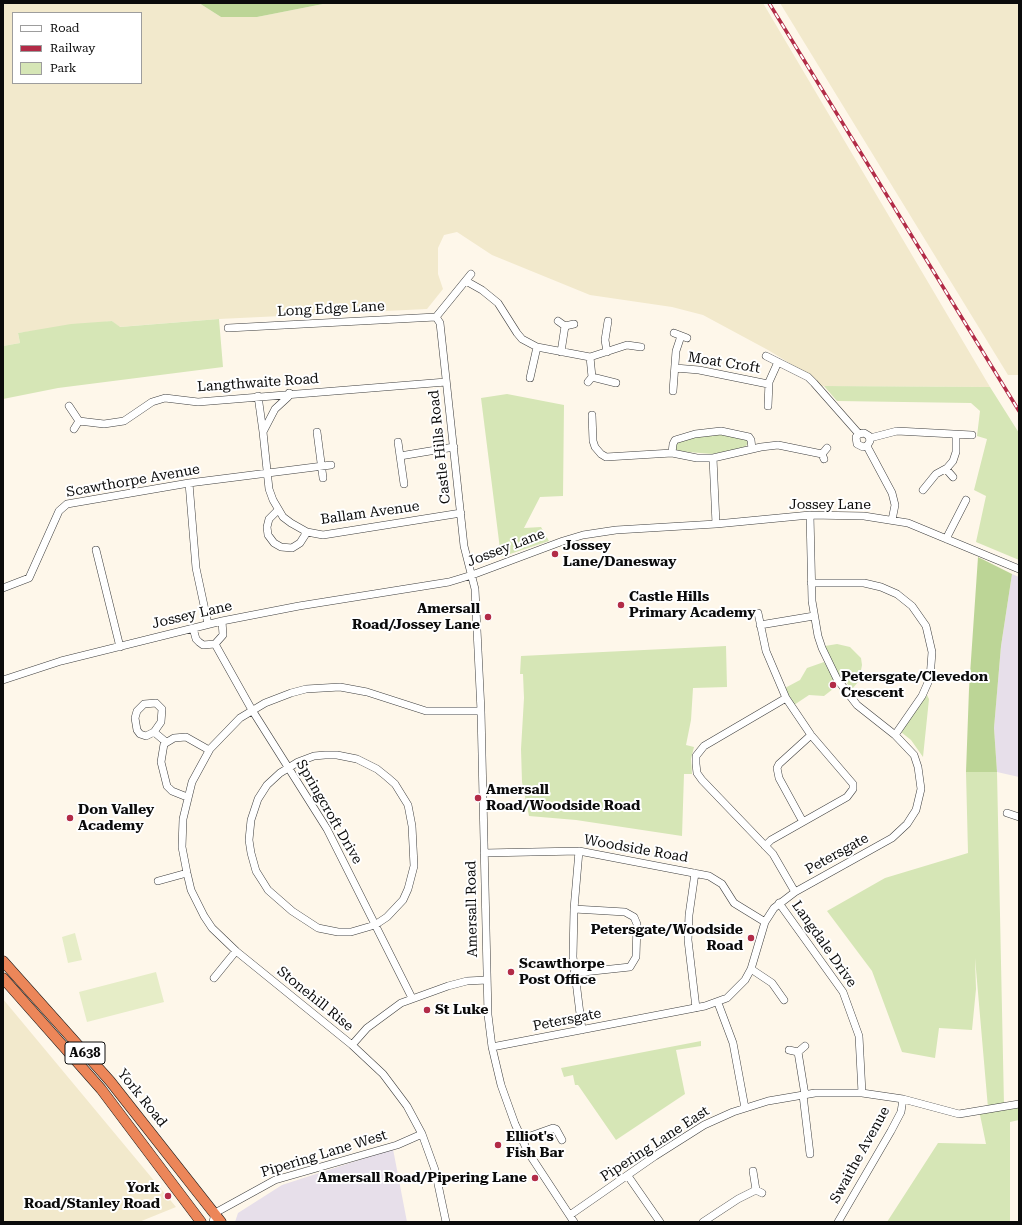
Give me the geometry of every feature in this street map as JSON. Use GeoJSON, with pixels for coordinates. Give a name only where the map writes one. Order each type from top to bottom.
{"type":"FeatureCollection","features":[{"type":"Feature","properties":{"kind":"highway","name":"York Road"},"geometry":{"type":"LineString","coordinates":[[3,961],[110,1081],[214,1218],[220,1222]]}},
{"type":"Feature","properties":{"kind":"highway","name":"York Road"},"geometry":{"type":"LineString","coordinates":[[3,978],[101,1089],[202,1222]]}},
{"type":"Feature","properties":{"kind":"street"},"geometry":{"type":"LineString","coordinates":[[436,317],[471,274]]}},
{"type":"Feature","properties":{"kind":"street"},"geometry":{"type":"LineString","coordinates":[[466,281],[482,290],[498,303],[522,339],[537,347],[590,358],[627,345],[641,347]]}},
{"type":"Feature","properties":{"kind":"street","name":"Long Edge Lane"},"geometry":{"type":"LineString","coordinates":[[228,328],[436,317]]}},
{"type":"Feature","properties":{"kind":"street","name":"Castle Hills Road"},"geometry":{"type":"LineString","coordinates":[[436,317],[440,323],[464,546],[472,575]]}},
{"type":"Feature","properties":{"kind":"street"},"geometry":{"type":"LineString","coordinates":[[558,321],[565,326],[574,324]]}},
{"type":"Feature","properties":{"kind":"street"},"geometry":{"type":"LineString","coordinates":[[607,352],[605,340],[608,321]]}},
{"type":"Feature","properties":{"kind":"street"},"geometry":{"type":"LineString","coordinates":[[561,352],[565,326]]}},
{"type":"Feature","properties":{"kind":"street"},"geometry":{"type":"LineString","coordinates":[[673,391],[676,351],[680,336]]}},
{"type":"Feature","properties":{"kind":"street"},"geometry":{"type":"LineString","coordinates":[[530,378],[537,347]]}},
{"type":"Feature","properties":{"kind":"street"},"geometry":{"type":"LineString","coordinates":[[766,356],[808,378],[859,434],[866,434],[870,438]]}},
{"type":"Feature","properties":{"kind":"street"},"geometry":{"type":"LineString","coordinates":[[590,358],[590,379],[616,383]]}},
{"type":"Feature","properties":{"kind":"street","name":"Moat Croft"},"geometry":{"type":"LineString","coordinates":[[768,406],[768,384],[778,362]]}},
{"type":"Feature","properties":{"kind":"street","name":"Moat Croft"},"geometry":{"type":"LineString","coordinates":[[675,368],[699,370],[768,384]]}},
{"type":"Feature","properties":{"kind":"street","name":"Langthwaite Road"},"geometry":{"type":"LineString","coordinates":[[80,421],[104,424],[124,421],[152,402],[165,398],[198,402],[288,393],[446,382]]}},
{"type":"Feature","properties":{"kind":"street"},"geometry":{"type":"LineString","coordinates":[[263,432],[275,409],[288,397],[288,393]]}},
{"type":"Feature","properties":{"kind":"street","name":"Ballam Avenue"},"geometry":{"type":"LineString","coordinates":[[258,396],[267,473],[273,500],[278,510],[292,524],[307,532],[323,535],[461,513]]}},
{"type":"Feature","properties":{"kind":"street"},"geometry":{"type":"LineString","coordinates":[[69,406],[80,421],[74,429]]}},
{"type":"Feature","properties":{"kind":"street"},"geometry":{"type":"LineString","coordinates":[[592,415],[593,441],[595,447],[601,454],[611,457],[672,453],[697,458],[713,458],[778,445],[825,454]]}},
{"type":"Feature","properties":{"kind":"street"},"geometry":{"type":"LineString","coordinates":[[672,453],[673,444],[676,440],[696,434],[722,431],[749,437],[752,440],[752,449]]}},
{"type":"Feature","properties":{"kind":"street"},"geometry":{"type":"LineString","coordinates":[[870,438],[897,431],[972,435]]}},
{"type":"Feature","properties":{"kind":"street"},"geometry":{"type":"LineString","coordinates":[[317,432],[323,478]]}},
{"type":"Feature","properties":{"kind":"street"},"geometry":{"type":"LineString","coordinates":[[859,434],[856,437],[857,444],[860,447],[867,446]]}},
{"type":"Feature","properties":{"kind":"street"},"geometry":{"type":"LineString","coordinates":[[923,490],[936,474],[946,469],[955,457],[956,435]]}},
{"type":"Feature","properties":{"kind":"street"},"geometry":{"type":"LineString","coordinates":[[870,438],[867,446],[878,470],[892,493],[895,505],[892,520]]}},
{"type":"Feature","properties":{"kind":"street"},"geometry":{"type":"LineString","coordinates":[[398,442],[404,484]]}},
{"type":"Feature","properties":{"kind":"street"},"geometry":{"type":"LineString","coordinates":[[400,456],[454,447]]}},
{"type":"Feature","properties":{"kind":"street"},"geometry":{"type":"LineString","coordinates":[[713,458],[716,524]]}},
{"type":"Feature","properties":{"kind":"street","name":"Scawthorpe Avenue"},"geometry":{"type":"LineString","coordinates":[[3,588],[26,581],[29,578],[59,511],[67,504],[189,483],[331,465]]}},
{"type":"Feature","properties":{"kind":"street"},"geometry":{"type":"LineString","coordinates":[[946,469],[953,477]]}},
{"type":"Feature","properties":{"kind":"street"},"geometry":{"type":"LineString","coordinates":[[189,483],[196,568],[208,624]]}},
{"type":"Feature","properties":{"kind":"street"},"geometry":{"type":"LineString","coordinates":[[946,539],[966,500]]}},
{"type":"Feature","properties":{"kind":"street","name":"Ballam Avenue"},"geometry":{"type":"LineString","coordinates":[[278,510],[269,519],[267,527],[268,535],[274,543],[281,547],[292,548],[300,543],[307,532]]}},
{"type":"Feature","properties":{"kind":"street","name":"Jossey Lane"},"geometry":{"type":"LineString","coordinates":[[3,680],[61,661],[208,624],[299,606],[422,587],[472,575],[542,548],[582,535],[647,527],[716,524],[810,516],[864,516],[892,520],[920,527],[1019,569]]}},
{"type":"Feature","properties":{"kind":"street","name":"Petersgate"},"geometry":{"type":"LineString","coordinates":[[492,1047],[718,1003],[736,990],[745,980],[750,969],[764,922],[780,903],[796,892],[892,838],[907,824],[916,810],[921,789],[918,767],[914,755],[895,735],[858,705],[837,679],[821,646],[814,616],[811,583],[810,516]]}},
{"type":"Feature","properties":{"kind":"street"},"geometry":{"type":"LineString","coordinates":[[96,550],[120,647]]}},
{"type":"Feature","properties":{"kind":"street","name":"Amersall Road"},"geometry":{"type":"LineString","coordinates":[[472,575],[475,589],[481,711],[486,980],[492,1047],[501,1085],[522,1139],[574,1222]]}},
{"type":"Feature","properties":{"kind":"street"},"geometry":{"type":"LineString","coordinates":[[811,583],[864,583],[881,587],[897,594],[909,603],[918,612],[926,626],[932,652],[930,678],[922,696],[895,735]]}},
{"type":"Feature","properties":{"kind":"street"},"geometry":{"type":"LineString","coordinates":[[758,613],[766,651],[786,698],[811,735],[851,780],[853,789],[847,797],[771,840],[765,846]]}},
{"type":"Feature","properties":{"kind":"street"},"geometry":{"type":"LineString","coordinates":[[760,625],[814,616]]}},
{"type":"Feature","properties":{"kind":"street"},"geometry":{"type":"LineString","coordinates":[[192,628],[196,639],[203,645],[215,644],[223,635],[222,621]]}},
{"type":"Feature","properties":{"kind":"street","name":"Springcroft Drive"},"geometry":{"type":"LineString","coordinates":[[215,644],[252,710],[327,829],[412,998]]}},
{"type":"Feature","properties":{"kind":"street","name":"Stonehill Rise"},"geometry":{"type":"LineString","coordinates":[[446,1222],[435,1170],[422,1134],[407,1106],[383,1074],[352,1045],[236,951],[216,932],[204,916],[191,890],[187,873],[182,836],[183,819],[187,797],[199,766],[209,750],[234,724],[252,710],[291,693],[306,689],[340,687],[367,692],[426,711],[481,711]]}},
{"type":"Feature","properties":{"kind":"street"},"geometry":{"type":"LineString","coordinates":[[786,698],[704,746],[696,756],[697,773],[702,780],[765,846],[782,867],[796,892]]}},
{"type":"Feature","properties":{"kind":"street"},"geometry":{"type":"LineString","coordinates":[[156,703],[162,709],[161,722],[154,732],[146,736],[140,734],[137,730],[135,718],[137,711],[144,704],[156,703]]}},
{"type":"Feature","properties":{"kind":"street"},"geometry":{"type":"LineString","coordinates":[[154,732],[166,742]]}},
{"type":"Feature","properties":{"kind":"street"},"geometry":{"type":"LineString","coordinates":[[803,822],[779,778],[777,768],[779,764],[811,735]]}},
{"type":"Feature","properties":{"kind":"street"},"geometry":{"type":"LineString","coordinates":[[187,797],[172,791],[167,786],[161,762],[162,748],[166,742],[174,738],[186,736],[209,750]]}},
{"type":"Feature","properties":{"kind":"street"},"geometry":{"type":"LineString","coordinates":[[337,755],[357,759],[377,769],[395,784],[408,805],[412,826],[413,876],[403,900],[387,917],[375,925],[351,932],[338,932],[318,928],[287,907],[268,890],[262,882],[256,871],[251,853],[249,840],[251,820],[254,808],[262,792],[274,778],[288,767],[314,756],[337,755]]}},
{"type":"Feature","properties":{"kind":"street"},"geometry":{"type":"LineString","coordinates":[[1007,813],[1019,817]]}},
{"type":"Feature","properties":{"kind":"street"},"geometry":{"type":"LineString","coordinates":[[579,852],[574,909],[574,973],[582,1030]]}},
{"type":"Feature","properties":{"kind":"street","name":"Woodside Road"},"geometry":{"type":"LineString","coordinates":[[484,853],[579,852],[695,873],[716,880],[722,884],[734,903],[764,922]]}},
{"type":"Feature","properties":{"kind":"street"},"geometry":{"type":"LineString","coordinates":[[158,881],[187,873]]}},
{"type":"Feature","properties":{"kind":"street"},"geometry":{"type":"LineString","coordinates":[[695,873],[690,908],[688,940],[696,1008]]}},
{"type":"Feature","properties":{"kind":"street","name":"Langdale Drive"},"geometry":{"type":"LineString","coordinates":[[780,903],[843,992],[859,1036],[862,1093]]}},
{"type":"Feature","properties":{"kind":"street"},"geometry":{"type":"LineString","coordinates":[[574,909],[625,912],[634,916],[637,924],[636,957],[630,967],[574,973]]}},
{"type":"Feature","properties":{"kind":"street"},"geometry":{"type":"LineString","coordinates":[[214,978],[236,951]]}},
{"type":"Feature","properties":{"kind":"street"},"geometry":{"type":"LineString","coordinates":[[750,969],[772,982],[784,1000]]}},
{"type":"Feature","properties":{"kind":"street"},"geometry":{"type":"LineString","coordinates":[[352,1045],[367,1028],[401,1003],[448,986],[467,981],[486,980]]}},
{"type":"Feature","properties":{"kind":"street"},"geometry":{"type":"LineString","coordinates":[[718,1003],[733,1043],[745,1108]]}},
{"type":"Feature","properties":{"kind":"street"},"geometry":{"type":"LineString","coordinates":[[798,1052],[805,1046]]}},
{"type":"Feature","properties":{"kind":"street"},"geometry":{"type":"LineString","coordinates":[[788,1050],[798,1052]]}},
{"type":"Feature","properties":{"kind":"street"},"geometry":{"type":"LineString","coordinates":[[798,1052],[810,1154]]}},
{"type":"Feature","properties":{"kind":"street","name":"Pipering Lane East"},"geometry":{"type":"LineString","coordinates":[[570,1215],[704,1125],[745,1108],[768,1101],[804,1095],[836,1092],[862,1093],[903,1099],[959,1114],[1019,1104]]}},
{"type":"Feature","properties":{"kind":"street","name":"Swaithe Avenue"},"geometry":{"type":"LineString","coordinates":[[838,1222],[891,1131],[901,1112],[903,1099]]}},
{"type":"Feature","properties":{"kind":"street"},"geometry":{"type":"LineString","coordinates":[[522,1139],[553,1128],[556,1129],[562,1140]]}},
{"type":"Feature","properties":{"kind":"street","name":"Pipering Lane West"},"geometry":{"type":"LineString","coordinates":[[214,1218],[275,1180],[397,1145],[422,1134]]}},
{"type":"Feature","properties":{"kind":"street"},"geometry":{"type":"LineString","coordinates":[[702,1222],[738,1199],[759,1191],[753,1171]]}},
{"type":"Feature","properties":{"kind":"street"},"geometry":{"type":"LineString","coordinates":[[628,1176],[660,1222]]}},
{"type":"Feature","properties":{"kind":"shaded area"},"geometry":{"type":"Polygon","coordinates":[[[3,3],[199,3],[221,17],[257,17],[328,3],[763,3],[990,387],[820,386],[809,375],[768,350],[703,315],[672,307],[590,295],[492,255],[457,232],[444,235],[438,248],[438,274],[443,289],[427,309],[219,319],[119,327],[112,321],[18,333],[20,343],[3,346],[3,3]]]}},
{"type":"Feature","properties":{"kind":"shaded area"},"geometry":{"type":"Polygon","coordinates":[[[780,3],[1019,3],[1019,375],[1008,375],[780,3]]]}},
{"type":"Feature","properties":{"kind":"shaded area"},"geometry":{"type":"Polygon","coordinates":[[[1012,574],[1019,577],[1019,777],[997,772],[994,728],[1001,646],[1012,574]]]}},
{"type":"Feature","properties":{"kind":"shaded area"},"geometry":{"type":"Polygon","coordinates":[[[3,999],[176,1207],[139,1222],[3,1222],[3,999]]]}},
{"type":"Feature","properties":{"kind":"shaded area"},"geometry":{"type":"Polygon","coordinates":[[[393,1149],[407,1222],[235,1222],[238,1213],[282,1185],[393,1149]]]}},
{"type":"Feature","properties":{"kind":"green space"},"geometry":{"type":"Polygon","coordinates":[[[199,3],[328,3],[257,17],[221,17],[199,3]]]}},
{"type":"Feature","properties":{"kind":"green space"},"geometry":{"type":"Polygon","coordinates":[[[219,319],[223,367],[58,388],[3,399],[3,346],[20,343],[18,333],[71,324],[112,321],[120,327],[219,319]]]}},
{"type":"Feature","properties":{"kind":"green space"},"geometry":{"type":"Polygon","coordinates":[[[824,386],[990,387],[1019,433],[1019,560],[976,542],[986,496],[974,490],[987,439],[977,436],[980,411],[971,403],[837,401],[824,386]]]}},
{"type":"Feature","properties":{"kind":"green space"},"geometry":{"type":"Polygon","coordinates":[[[507,394],[564,405],[563,496],[540,497],[524,528],[541,527],[549,541],[501,557],[481,398],[507,394]]]}},
{"type":"Feature","properties":{"kind":"green space"},"geometry":{"type":"Polygon","coordinates":[[[724,434],[747,438],[748,443],[740,449],[712,454],[677,451],[676,449],[675,444],[694,436],[724,434]]]}},
{"type":"Feature","properties":{"kind":"green space"},"geometry":{"type":"Polygon","coordinates":[[[978,557],[1012,574],[1001,646],[994,728],[997,772],[966,772],[969,689],[978,557]]]}},
{"type":"Feature","properties":{"kind":"green space"},"geometry":{"type":"Polygon","coordinates":[[[837,644],[850,647],[861,658],[862,665],[859,681],[852,689],[836,671],[825,646],[837,644]]]}},
{"type":"Feature","properties":{"kind":"green space"},"geometry":{"type":"Polygon","coordinates":[[[726,646],[727,687],[693,688],[691,720],[686,745],[694,747],[691,759],[692,774],[684,774],[682,836],[576,820],[529,816],[522,782],[521,749],[524,698],[523,674],[520,674],[521,656],[726,646]]]}},
{"type":"Feature","properties":{"kind":"green space"},"geometry":{"type":"Polygon","coordinates":[[[824,662],[838,685],[824,696],[809,695],[794,705],[785,688],[800,680],[807,668],[824,662]]]}},
{"type":"Feature","properties":{"kind":"green space"},"geometry":{"type":"Polygon","coordinates":[[[927,695],[929,699],[923,757],[911,740],[901,732],[927,695]]]}},
{"type":"Feature","properties":{"kind":"green space"},"geometry":{"type":"Polygon","coordinates":[[[966,772],[997,772],[1004,1105],[1019,1104],[1019,1120],[1010,1122],[1010,1222],[887,1222],[938,1143],[986,1144],[979,1110],[988,1108],[975,958],[976,989],[972,1030],[939,1028],[935,1058],[902,1052],[872,971],[827,911],[885,878],[968,853],[966,772]]]}},
{"type":"Feature","properties":{"kind":"green space"},"geometry":{"type":"Polygon","coordinates":[[[75,933],[82,960],[68,963],[62,937],[75,933]]]}},
{"type":"Feature","properties":{"kind":"green space"},"geometry":{"type":"Polygon","coordinates":[[[156,972],[164,1002],[87,1022],[79,992],[156,972]]]}},
{"type":"Feature","properties":{"kind":"green space"},"geometry":{"type":"Polygon","coordinates":[[[701,1041],[701,1046],[676,1050],[685,1094],[616,1140],[578,1085],[575,1085],[573,1075],[564,1077],[561,1068],[701,1041]]]}},
{"type":"Feature","properties":{"kind":"railway"},"geometry":{"type":"LineString","coordinates":[[769,3],[1019,411]]}},
{"type":"Feature","properties":{"kind":"place","name":"Jossey Lane/Danesway"},"geometry":{"type":"Point","coordinates":[555,554]}},
{"type":"Feature","properties":{"kind":"place","name":"Castle Hills Primary Academy"},"geometry":{"type":"Point","coordinates":[621,605]}},
{"type":"Feature","properties":{"kind":"place","name":"Amersall Road/Jossey Lane"},"geometry":{"type":"Point","coordinates":[488,617]}},
{"type":"Feature","properties":{"kind":"place","name":"Petersgate/Clevedon Crescent"},"geometry":{"type":"Point","coordinates":[833,685]}},
{"type":"Feature","properties":{"kind":"place","name":"Amersall Road/Woodside Road"},"geometry":{"type":"Point","coordinates":[478,798]}},
{"type":"Feature","properties":{"kind":"place","name":"Don Valley Academy"},"geometry":{"type":"Point","coordinates":[70,818]}},
{"type":"Feature","properties":{"kind":"place","name":"Petersgate/Woodside Road"},"geometry":{"type":"Point","coordinates":[751,938]}},
{"type":"Feature","properties":{"kind":"place","name":"Scawthorpe Post Office"},"geometry":{"type":"Point","coordinates":[511,972]}},
{"type":"Feature","properties":{"kind":"place","name":"St Luke"},"geometry":{"type":"Point","coordinates":[427,1010]}},
{"type":"Feature","properties":{"kind":"place","name":"Elliot's Fish Bar"},"geometry":{"type":"Point","coordinates":[498,1145]}},
{"type":"Feature","properties":{"kind":"place","name":"Amersall Road/Pipering Lane"},"geometry":{"type":"Point","coordinates":[535,1178]}},
{"type":"Feature","properties":{"kind":"place","name":"York Road/Stanley Road"},"geometry":{"type":"Point","coordinates":[168,1196]}}]}
